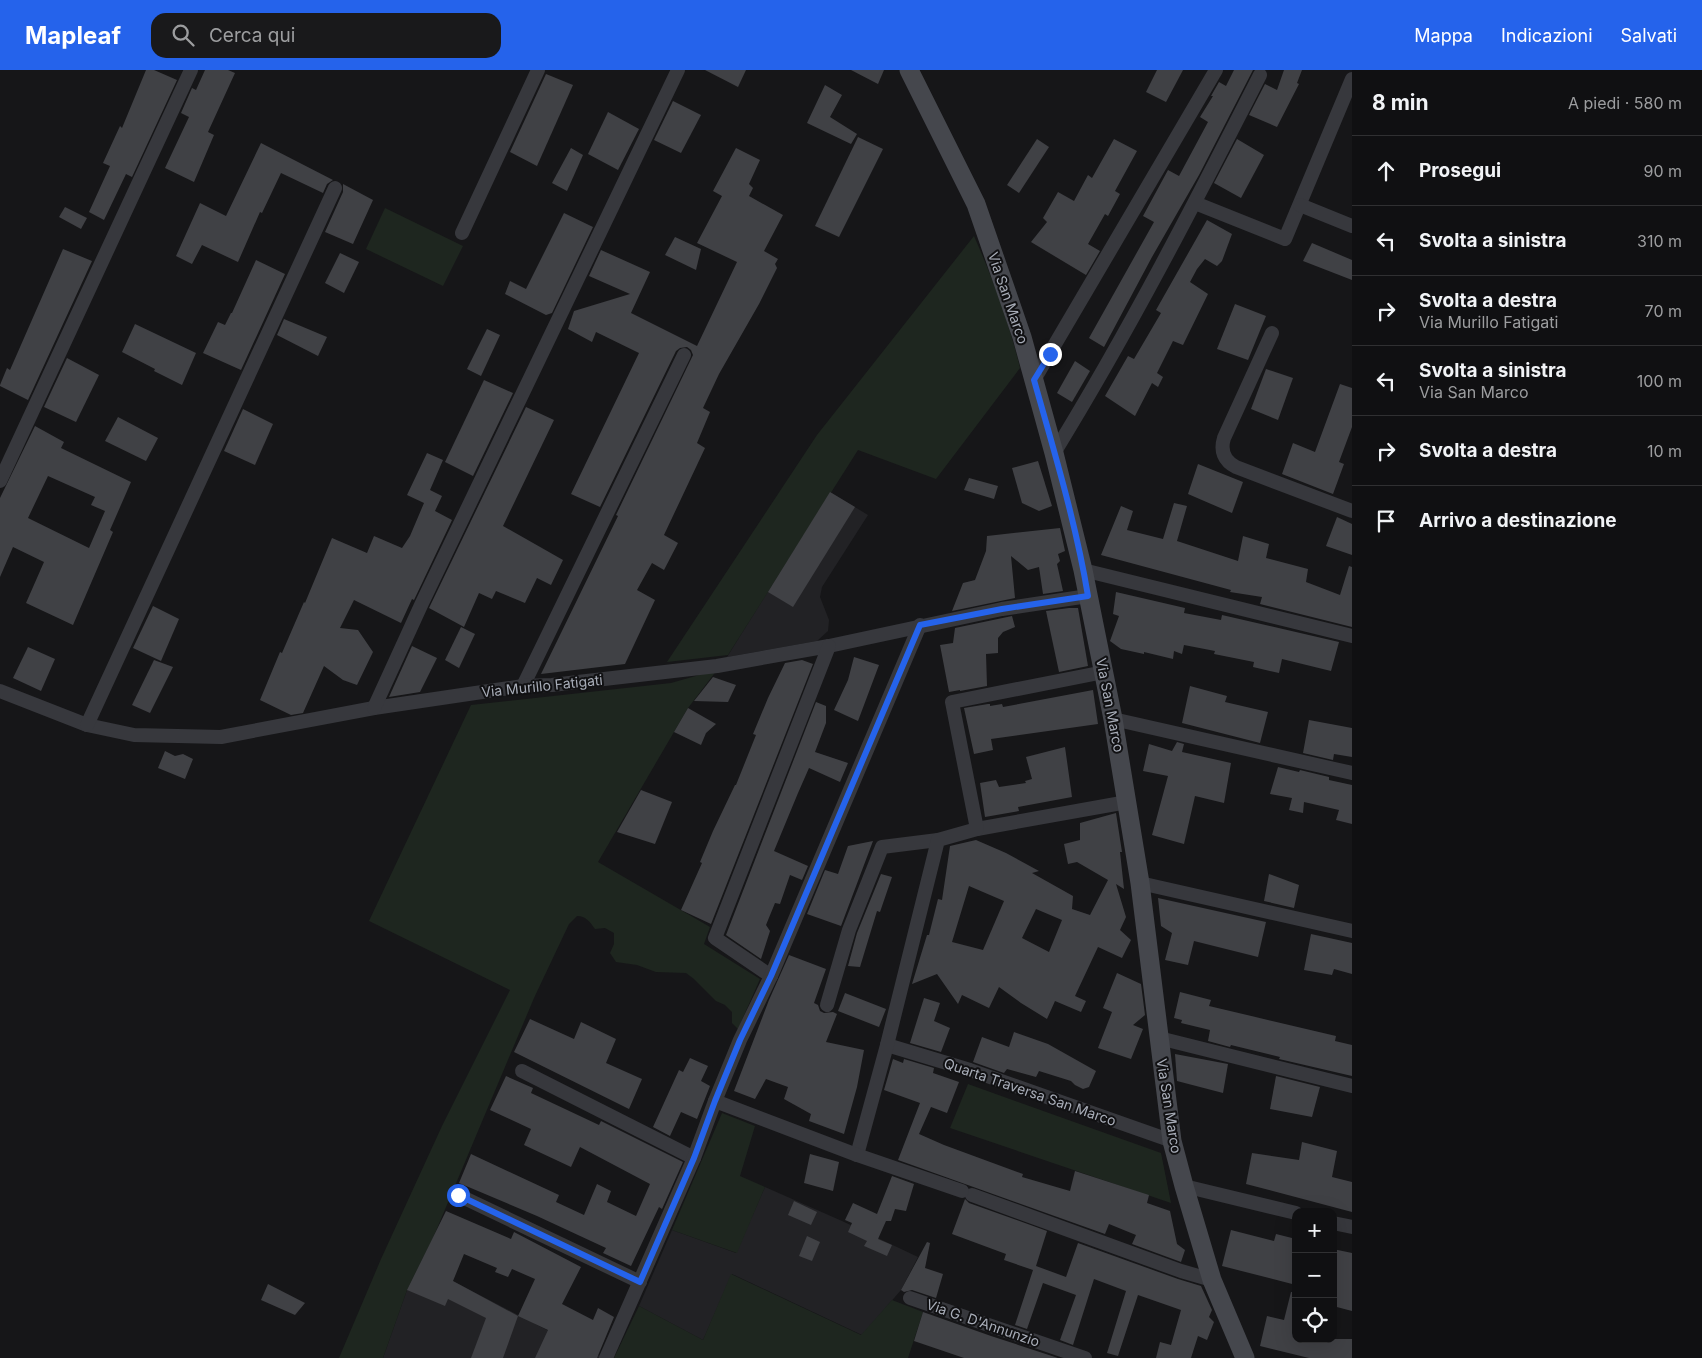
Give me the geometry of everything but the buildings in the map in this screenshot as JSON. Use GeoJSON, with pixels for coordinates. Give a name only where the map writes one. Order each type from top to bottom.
{"type":"FeatureCollection","features":[{"type":"Feature","properties":{"kind":"main road","name":"Via San Marco"},"geometry":{"type":"LineString","coordinates":[[909,70],[976,204],[1022,337],[1054,453],[1083,570],[1113,719],[1140,883],[1172,1140],[1212,1280],[1245,1358]]}},
{"type":"Feature","properties":{"kind":"street"},"geometry":{"type":"LineString","coordinates":[[0,481],[190,70]]}},
{"type":"Feature","properties":{"kind":"street"},"geometry":{"type":"LineString","coordinates":[[462,233],[538,70]]}},
{"type":"Feature","properties":{"kind":"street"},"geometry":{"type":"LineString","coordinates":[[374,708],[426,594],[678,70]]}},
{"type":"Feature","properties":{"kind":"street"},"geometry":{"type":"LineString","coordinates":[[1034,380],[1216,70]]}},
{"type":"Feature","properties":{"kind":"street"},"geometry":{"type":"LineString","coordinates":[[1054,453],[1087,400],[1195,203],[1260,75]]}},
{"type":"Feature","properties":{"kind":"street"},"geometry":{"type":"LineString","coordinates":[[1195,203],[1285,238],[1352,79]]}},
{"type":"Feature","properties":{"kind":"street"},"geometry":{"type":"LineString","coordinates":[[87,725],[335,188]]}},
{"type":"Feature","properties":{"kind":"street"},"geometry":{"type":"LineString","coordinates":[[1300,205],[1352,226]]}},
{"type":"Feature","properties":{"kind":"street"},"geometry":{"type":"LineString","coordinates":[[1272,333],[1224,438],[1223,455],[1230,464],[1236,467],[1352,511]]}},
{"type":"Feature","properties":{"kind":"street"},"geometry":{"type":"LineString","coordinates":[[523,686],[684,355]]}},
{"type":"Feature","properties":{"kind":"street"},"geometry":{"type":"LineString","coordinates":[[1083,570],[1352,636]]}},
{"type":"Feature","properties":{"kind":"street","name":"Via Murillo Fatigati"},"geometry":{"type":"LineString","coordinates":[[0,691],[87,725],[134,735],[221,737],[374,708],[523,686],[552,685],[716,666],[829,646],[920,625],[1002,609],[1088,596]]}},
{"type":"Feature","properties":{"kind":"street"},"geometry":{"type":"LineString","coordinates":[[606,1358],[694,1158],[740,1040],[771,976],[920,625]]}},
{"type":"Feature","properties":{"kind":"street"},"geometry":{"type":"LineString","coordinates":[[771,976],[715,938],[829,646]]}},
{"type":"Feature","properties":{"kind":"street"},"geometry":{"type":"LineString","coordinates":[[977,829],[952,702],[1104,672]]}},
{"type":"Feature","properties":{"kind":"street"},"geometry":{"type":"LineString","coordinates":[[1113,719],[1352,773]]}},
{"type":"Feature","properties":{"kind":"street"},"geometry":{"type":"LineString","coordinates":[[827,1005],[849,930],[882,847],[938,840],[977,829],[1127,802]]}},
{"type":"Feature","properties":{"kind":"street"},"geometry":{"type":"LineString","coordinates":[[857,1155],[887,1045],[938,840]]}},
{"type":"Feature","properties":{"kind":"street"},"geometry":{"type":"LineString","coordinates":[[1140,883],[1352,932]]}},
{"type":"Feature","properties":{"kind":"street"},"geometry":{"type":"LineString","coordinates":[[1159,1038],[1352,1086]]}},
{"type":"Feature","properties":{"kind":"street","name":"Quarta Traversa San Marco"},"geometry":{"type":"LineString","coordinates":[[887,1045],[970,1070],[1172,1140]]}},
{"type":"Feature","properties":{"kind":"street"},"geometry":{"type":"LineString","coordinates":[[522,1071],[694,1158]]}},
{"type":"Feature","properties":{"kind":"street"},"geometry":{"type":"LineString","coordinates":[[715,1101],[857,1155],[1181,1271],[1212,1280]]}},
{"type":"Feature","properties":{"kind":"street"},"geometry":{"type":"LineString","coordinates":[[1184,1186],[1292,1213]]}},
{"type":"Feature","properties":{"kind":"street"},"geometry":{"type":"LineString","coordinates":[[458,1195],[640,1282]]}},
{"type":"Feature","properties":{"kind":"street"},"geometry":{"type":"LineString","coordinates":[[1337,1224],[1352,1227]]}},
{"type":"Feature","properties":{"kind":"street","name":"Via G. D'Annunzio"},"geometry":{"type":"LineString","coordinates":[[910,1298],[1085,1358]]}},
{"type":"Feature","properties":{"kind":"shaded area"},"geometry":{"type":"Polygon","coordinates":[[[385,208],[463,246],[443,286],[366,249],[385,208]]]}},
{"type":"Feature","properties":{"kind":"shaded area"},"geometry":{"type":"Polygon","coordinates":[[[974,236],[1000,301],[1020,368],[936,479],[858,450],[728,655],[667,662],[817,435],[974,236]]]}},
{"type":"Feature","properties":{"kind":"shaded area"},"geometry":{"type":"Polygon","coordinates":[[[830,492],[868,515],[822,587],[820,597],[829,620],[828,631],[817,641],[727,657],[830,492]]]}},
{"type":"Feature","properties":{"kind":"shaded area"},"geometry":{"type":"Polygon","coordinates":[[[717,670],[688,708],[598,862],[710,927],[704,944],[760,979],[738,1029],[732,1023],[732,1012],[725,1005],[716,1001],[686,973],[656,972],[637,965],[616,962],[610,953],[614,944],[614,933],[605,928],[595,929],[585,918],[577,916],[569,924],[534,998],[433,1238],[407,1290],[383,1358],[339,1358],[381,1259],[442,1126],[510,990],[369,921],[471,705],[671,683],[717,670]]]}},
{"type":"Feature","properties":{"kind":"shaded area"},"geometry":{"type":"Polygon","coordinates":[[[968,1084],[1161,1153],[1171,1203],[950,1128],[968,1084]]]}},
{"type":"Feature","properties":{"kind":"shaded area"},"geometry":{"type":"Polygon","coordinates":[[[722,1113],[755,1126],[740,1176],[765,1187],[737,1253],[672,1230],[722,1113]]]}},
{"type":"Feature","properties":{"kind":"shaded area"},"geometry":{"type":"Polygon","coordinates":[[[765,1187],[918,1257],[901,1290],[862,1335],[732,1274],[703,1340],[639,1306],[672,1230],[736,1253],[765,1187]]]}},
{"type":"Feature","properties":{"kind":"shaded area"},"geometry":{"type":"Polygon","coordinates":[[[420,1264],[604,1358],[383,1358],[407,1290],[420,1264]]]}},
{"type":"Feature","properties":{"kind":"shaded area"},"geometry":{"type":"Polygon","coordinates":[[[731,1274],[861,1335],[892,1300],[923,1312],[908,1358],[614,1358],[639,1306],[703,1340],[731,1274]]]}},
{"type":"Feature","properties":{"kind":"route"},"geometry":{"type":"LineString","coordinates":[[458,1195],[640,1282],[694,1158],[740,1040],[771,976],[920,625],[1002,609],[1088,596],[1054,453],[1034,380],[1050,354]]}}]}
